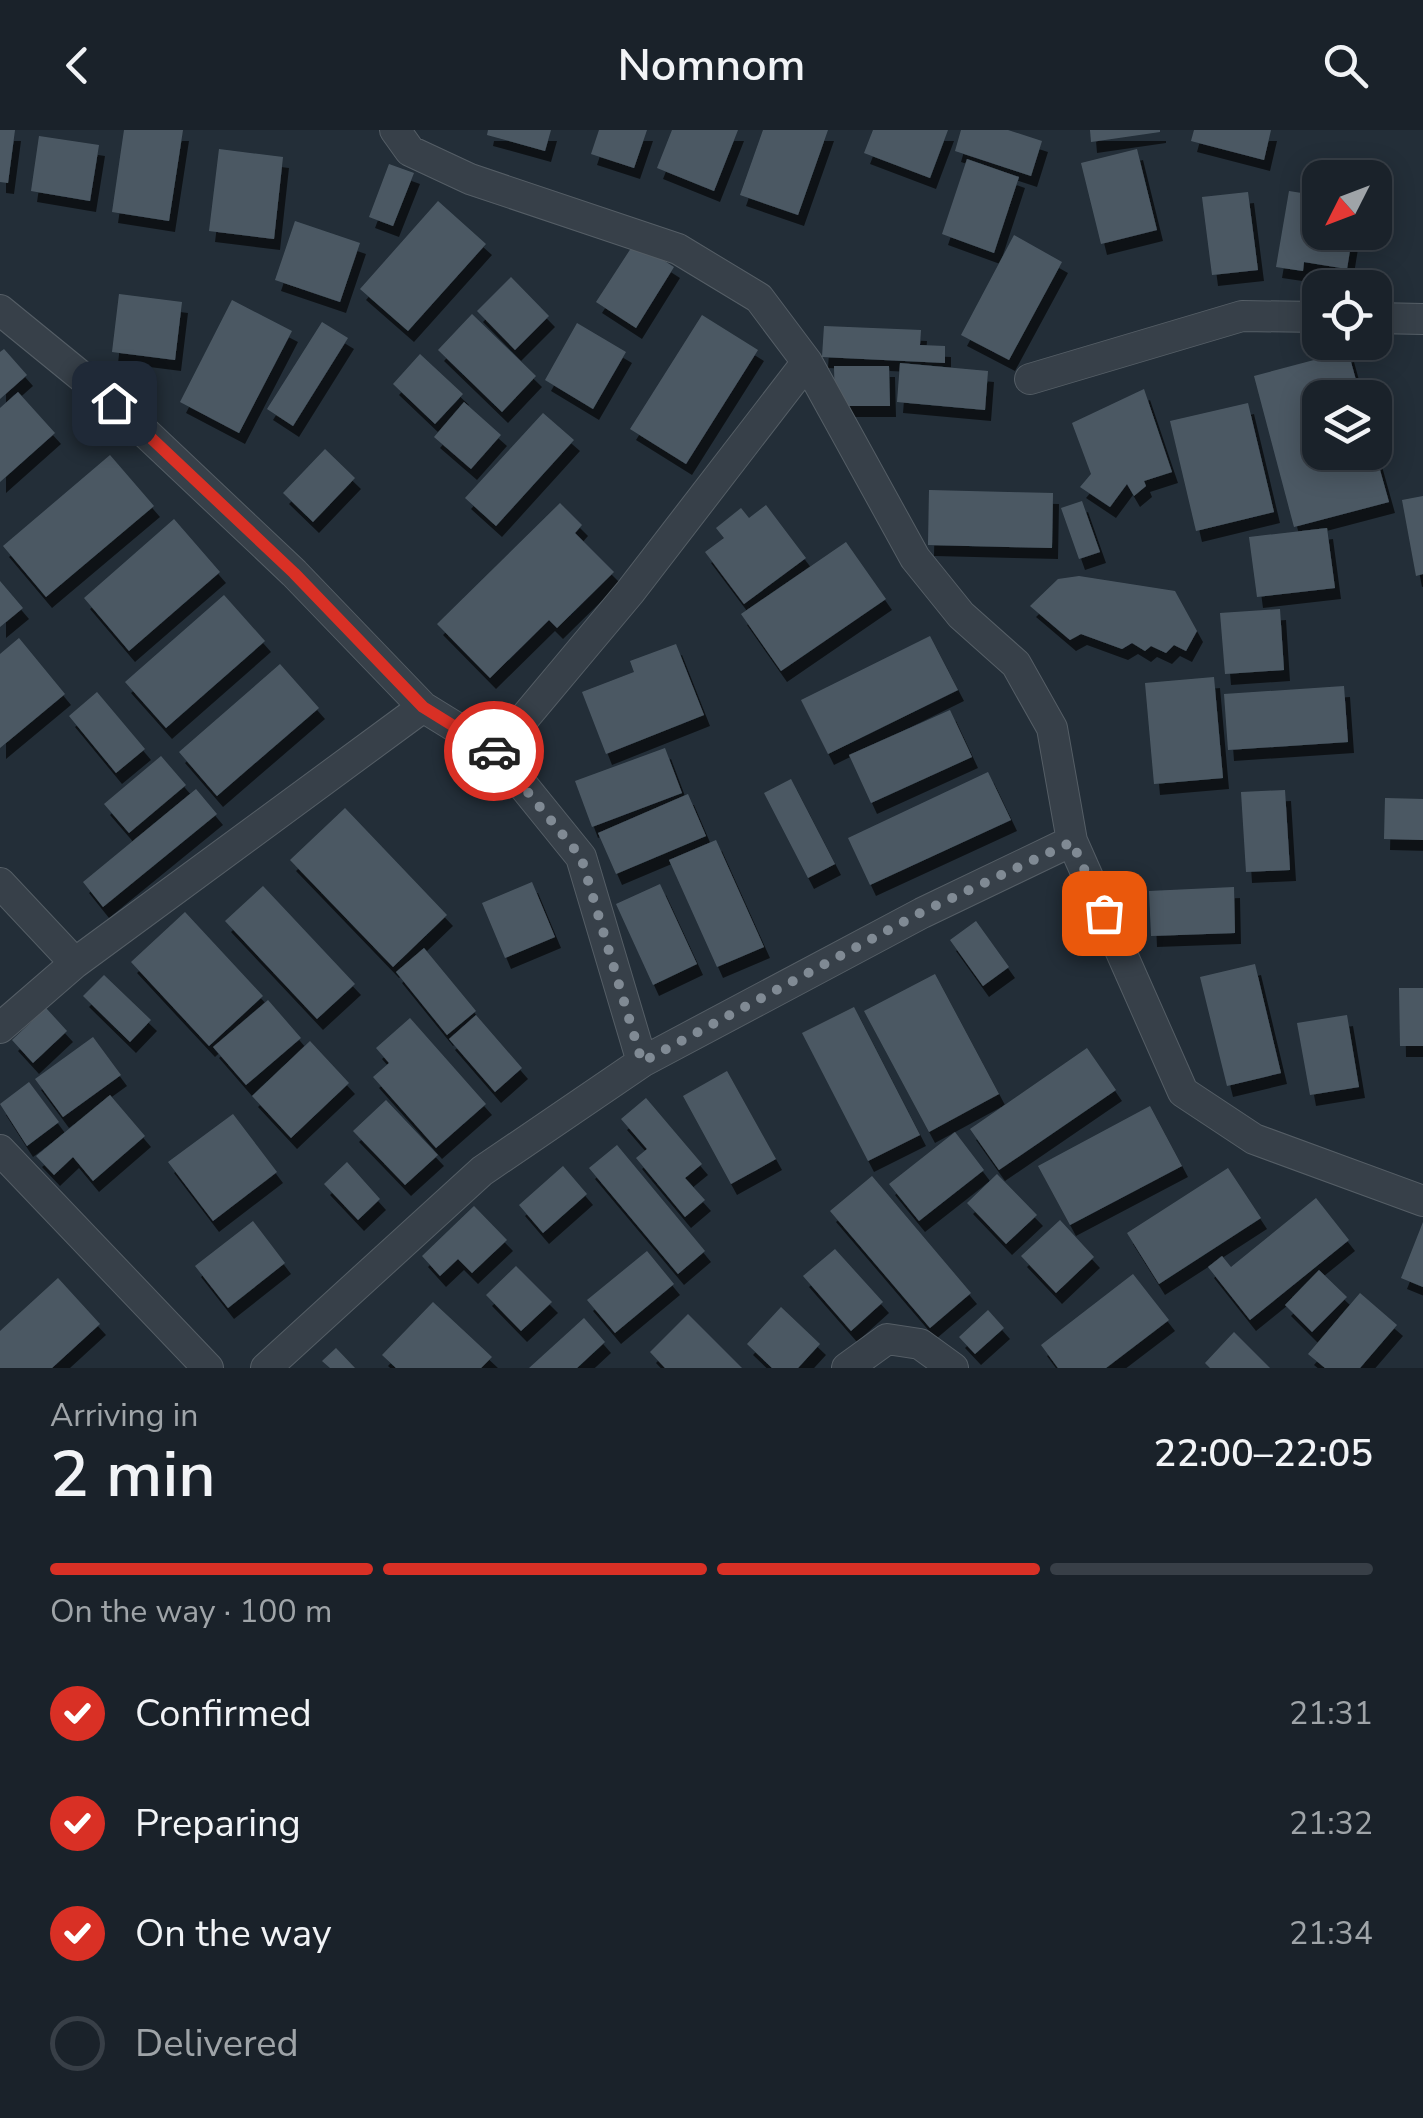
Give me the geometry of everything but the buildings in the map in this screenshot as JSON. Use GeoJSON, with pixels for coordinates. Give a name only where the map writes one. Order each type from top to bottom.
{"type":"FeatureCollection","features":[{"type":"Feature","properties":{"kind":"street"},"geometry":{"type":"LineString","coordinates":[[395,130],[410,151],[470,179],[678,250],[759,298],[807,362],[915,558],[961,615],[1016,664],[1052,728],[1072,842],[1183,1092],[1254,1138],[1423,1200]]}},
{"type":"Feature","properties":{"kind":"street"},"geometry":{"type":"LineString","coordinates":[[0,310],[114,403],[211,494],[294,573],[423,707],[496,752],[581,857],[642,1062]]}},
{"type":"Feature","properties":{"kind":"street"},"geometry":{"type":"LineString","coordinates":[[1030,379],[1242,316],[1302,317]]}},
{"type":"Feature","properties":{"kind":"street"},"geometry":{"type":"LineString","coordinates":[[1392,318],[1423,319]]}},
{"type":"Feature","properties":{"kind":"street"},"geometry":{"type":"LineString","coordinates":[[496,752],[630,592],[807,362]]}},
{"type":"Feature","properties":{"kind":"street"},"geometry":{"type":"LineString","coordinates":[[0,1028],[76,963],[423,707]]}},
{"type":"Feature","properties":{"kind":"street"},"geometry":{"type":"LineString","coordinates":[[266,1368],[482,1171],[642,1062],[922,912],[1072,842]]}},
{"type":"Feature","properties":{"kind":"street"},"geometry":{"type":"LineString","coordinates":[[0,883],[76,963]]}},
{"type":"Feature","properties":{"kind":"street"},"geometry":{"type":"LineString","coordinates":[[0,1150],[208,1368]]}},
{"type":"Feature","properties":{"kind":"street"},"geometry":{"type":"LineString","coordinates":[[848,1368],[887,1339],[920,1344],[954,1368]]}},
{"type":"Feature","properties":{"kind":"way so far"},"geometry":{"type":"LineString","coordinates":[[494,751],[581,857],[642,1062],[922,912],[1072,842],[1104,913]]}},
{"type":"Feature","properties":{"kind":"route"},"geometry":{"type":"LineString","coordinates":[[114,403],[294,573],[423,707],[494,751]]}}]}
